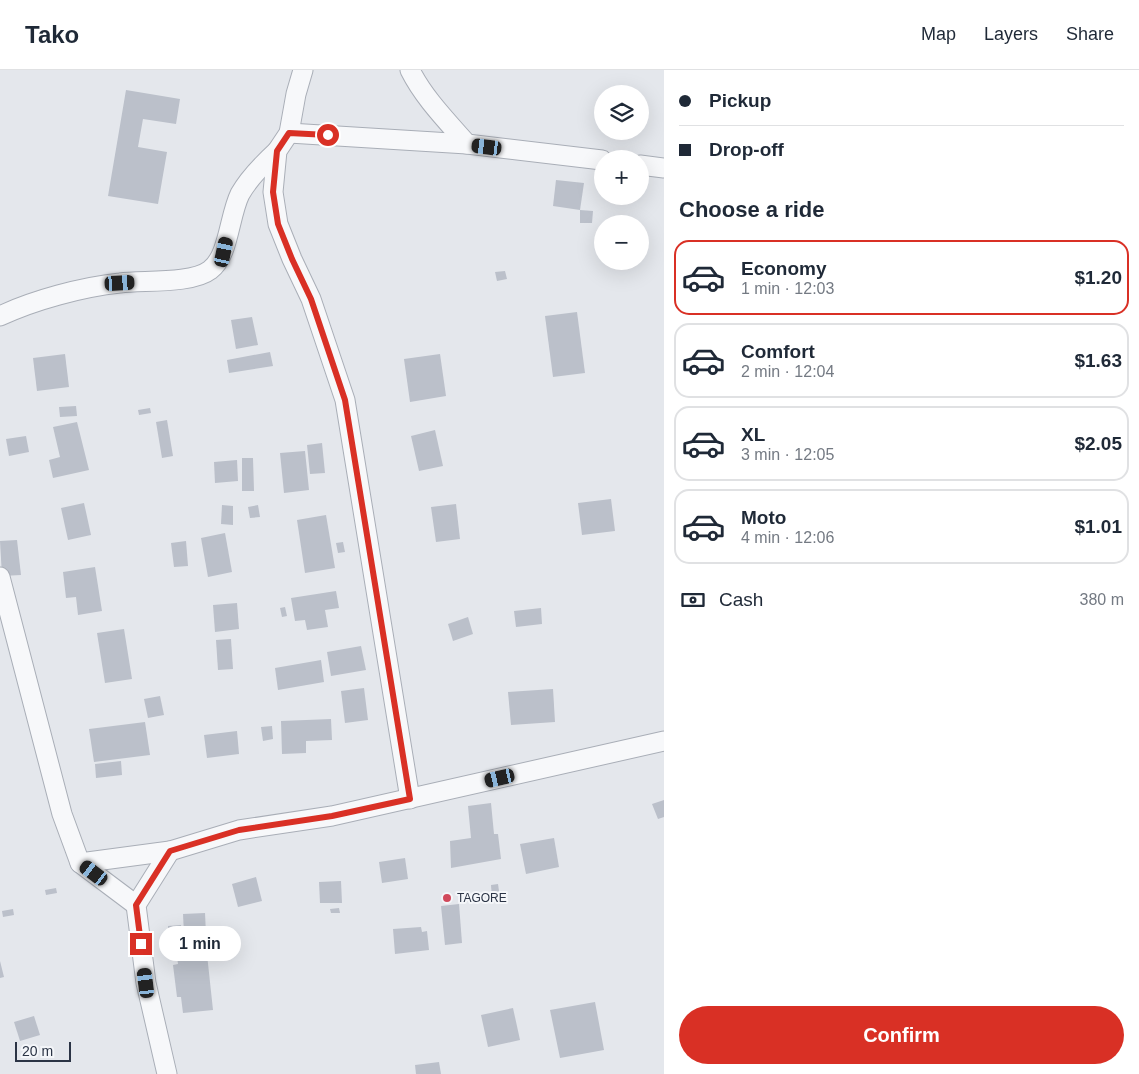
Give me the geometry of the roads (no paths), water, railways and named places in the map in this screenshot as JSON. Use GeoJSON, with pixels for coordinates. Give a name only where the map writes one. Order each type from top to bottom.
{"type":"FeatureCollection","features":[{"type":"Feature","properties":{"kind":"street"},"geometry":{"type":"LineString","coordinates":[[0,316],[21,306],[72,292],[120,283],[185,278],[210,270],[224,252],[231,216],[241,193],[262,165],[277,151],[289,133],[296,94],[303,70]]}},
{"type":"Feature","properties":{"kind":"street"},"geometry":{"type":"LineString","coordinates":[[410,70],[429,100],[467,144]]}},
{"type":"Feature","properties":{"kind":"street"},"geometry":{"type":"LineString","coordinates":[[289,133],[467,144],[594,159]]}},
{"type":"Feature","properties":{"kind":"street"},"geometry":{"type":"LineString","coordinates":[[277,151],[273,192],[278,224],[311,299],[345,400],[410,799]]}},
{"type":"Feature","properties":{"kind":"street"},"geometry":{"type":"LineString","coordinates":[[649,166],[664,168]]}},
{"type":"Feature","properties":{"kind":"street"},"geometry":{"type":"LineString","coordinates":[[0,577],[62,814],[80,863],[136,905]]}},
{"type":"Feature","properties":{"kind":"street"},"geometry":{"type":"LineString","coordinates":[[80,863],[170,851],[239,830],[332,816],[664,740]]}},
{"type":"Feature","properties":{"kind":"street"},"geometry":{"type":"LineString","coordinates":[[167,1074],[146,983],[136,905],[170,851]]}},
{"type":"Feature","properties":{"kind":"place","name":"TAGORE"},"geometry":{"type":"Point","coordinates":[447,898]}}]}
